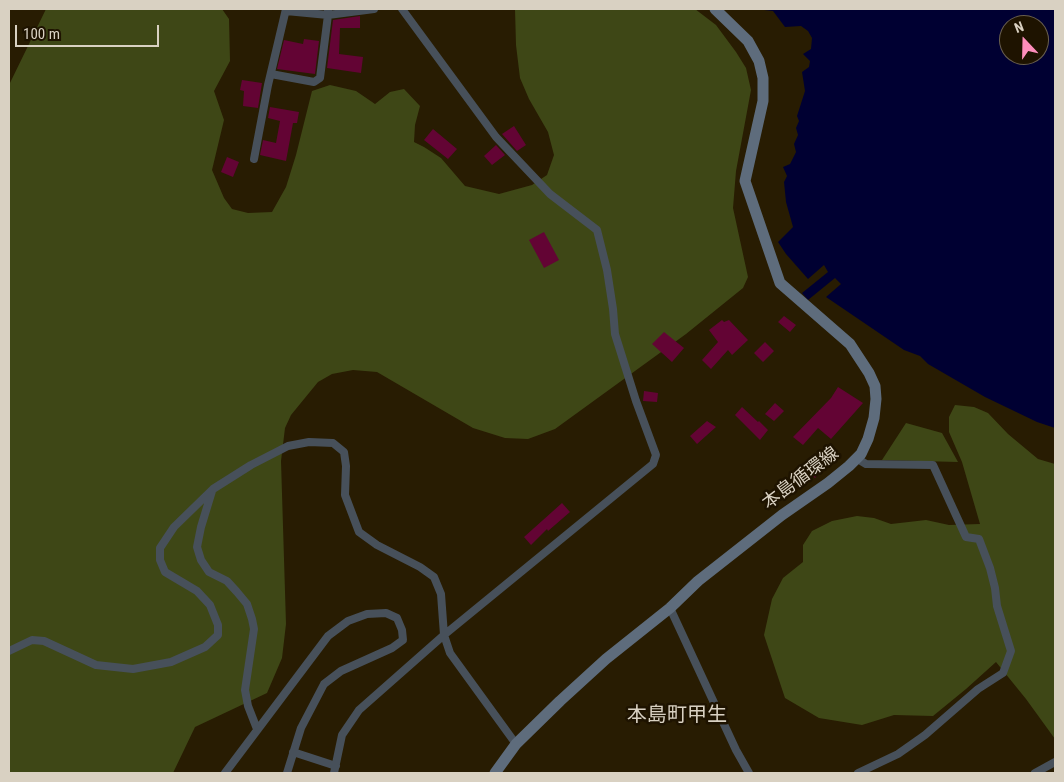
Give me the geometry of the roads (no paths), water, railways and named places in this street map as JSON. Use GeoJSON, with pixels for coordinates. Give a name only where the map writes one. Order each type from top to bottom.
{"type":"FeatureCollection","features":[{"type":"Feature","properties":{"kind":"main road","name":"本島循環線"},"geometry":{"type":"LineString","coordinates":[[495,773],[516,744],[560,700],[670,608],[698,581],[782,515],[828,483],[860,454],[868,439],[874,418],[876,399],[875,386],[869,373],[850,344],[780,283],[745,181],[763,101],[763,78],[759,61],[748,41],[715,9]]}},
{"type":"Feature","properties":{"kind":"street"},"geometry":{"type":"LineString","coordinates":[[254,159],[270,74],[286,10],[328,12],[374,9]]}},
{"type":"Feature","properties":{"kind":"street"},"geometry":{"type":"LineString","coordinates":[[294,752],[335,769],[342,735],[359,710],[444,635],[653,464],[656,455],[636,401],[615,334],[607,270],[597,230],[550,194],[496,137],[402,9]]}},
{"type":"Feature","properties":{"kind":"street"},"geometry":{"type":"LineString","coordinates":[[270,74],[314,82],[320,78],[328,12]]}},
{"type":"Feature","properties":{"kind":"street"},"geometry":{"type":"LineString","coordinates":[[9,651],[32,640],[44,641],[96,665],[132,669],[171,662],[205,647],[218,635],[218,625],[210,604],[197,591],[165,572],[160,560],[160,548],[174,527],[213,489],[251,465],[288,446],[309,442],[334,443],[344,452],[346,495],[359,532],[377,545],[420,567],[434,578],[441,594],[444,635],[450,653],[516,744]]}},
{"type":"Feature","properties":{"kind":"street"},"geometry":{"type":"LineString","coordinates":[[856,458],[866,464],[933,465],[966,537],[979,539],[990,568],[997,606],[1011,651],[1003,673],[978,689],[925,735],[898,754],[858,773]]}},
{"type":"Feature","properties":{"kind":"street"},"geometry":{"type":"LineString","coordinates":[[213,489],[197,547],[201,560],[209,572],[227,581],[247,604],[252,618],[254,629],[245,690],[248,706],[257,729]]}},
{"type":"Feature","properties":{"kind":"street"},"geometry":{"type":"LineString","coordinates":[[670,608],[736,750],[749,773]]}},
{"type":"Feature","properties":{"kind":"street"},"geometry":{"type":"LineString","coordinates":[[226,773],[328,636],[348,621],[367,614],[386,613],[397,618],[402,630],[403,640],[392,648],[341,671],[324,684],[301,728],[287,773]]}},
{"type":"Feature","properties":{"kind":"street"},"geometry":{"type":"LineString","coordinates":[[1035,773],[1055,762]]}},
{"type":"Feature","properties":{"kind":"district","name":"本島町甲生"},"geometry":{"type":"Point","coordinates":[677,716]}}]}
